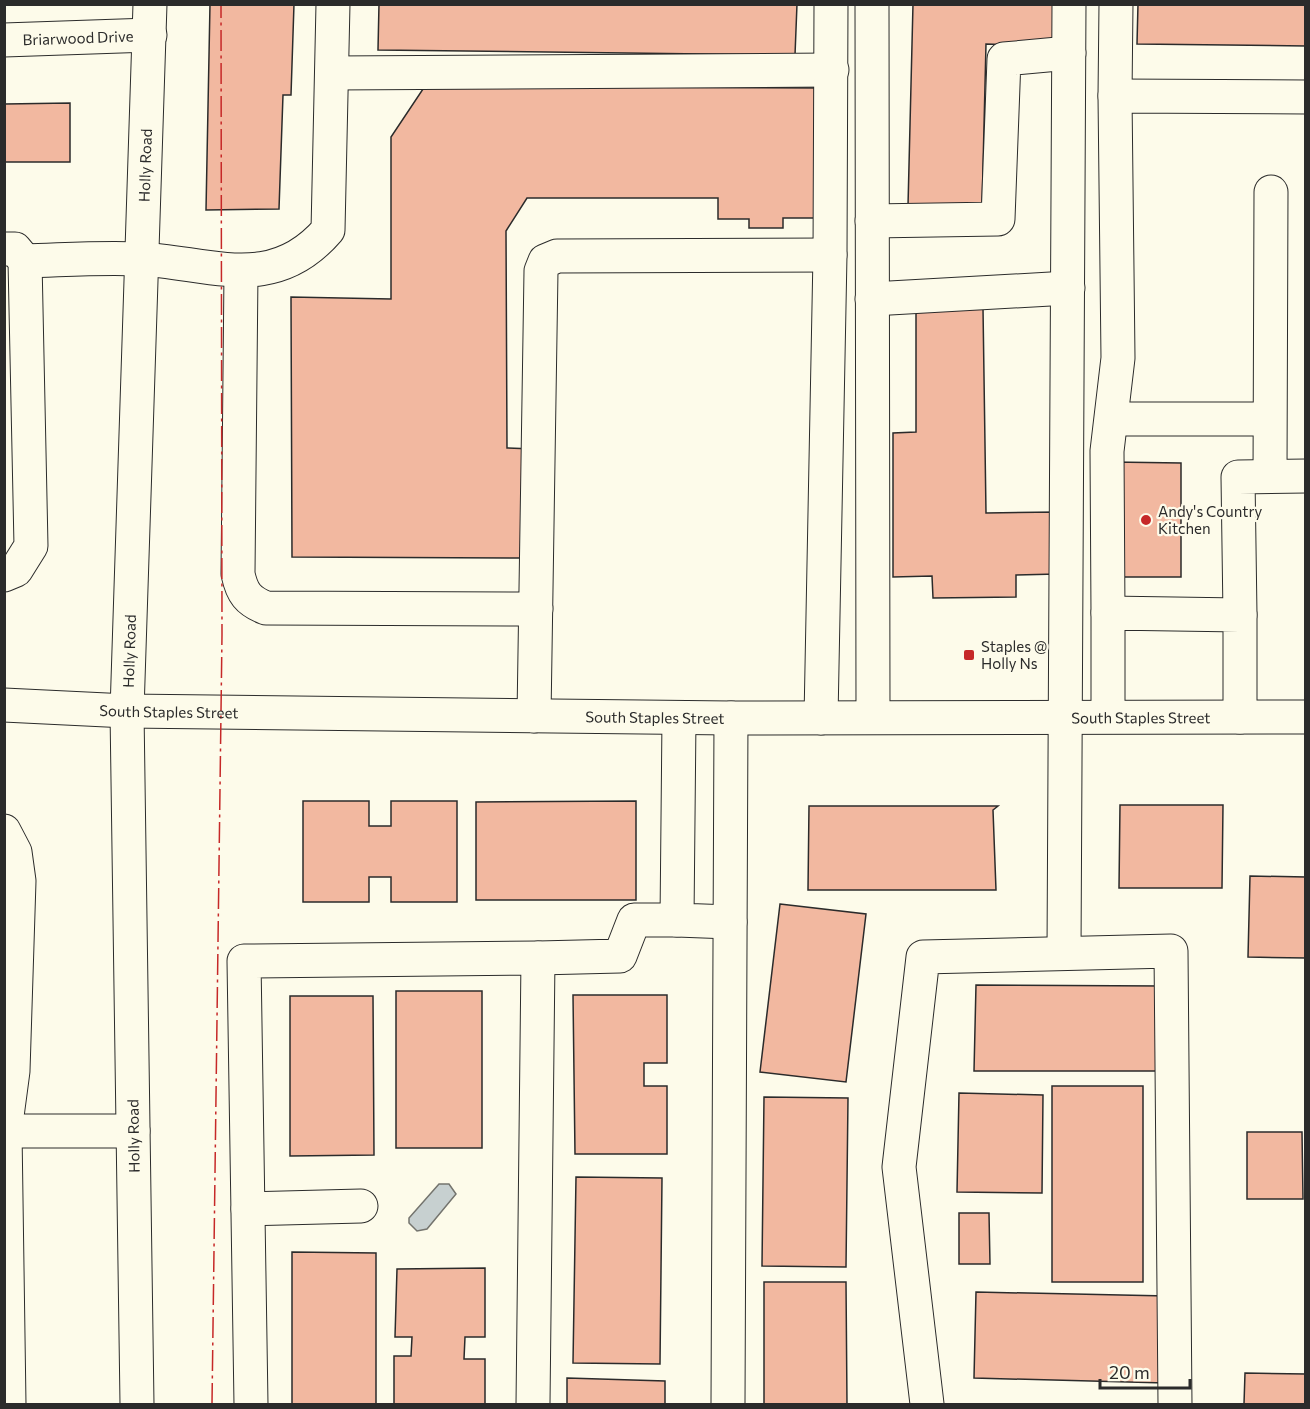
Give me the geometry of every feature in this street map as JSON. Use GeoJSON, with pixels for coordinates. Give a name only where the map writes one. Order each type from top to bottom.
{"type":"FeatureCollection","features":[{"type":"Feature","properties":{"kind":"main road"},"geometry":{"type":"LineString","coordinates":[[4,575],[16,570],[31,546],[15,255],[140,259],[241,272],[273,267],[294,260],[313,247],[328,230],[333,4]]}},
{"type":"Feature","properties":{"kind":"main road"},"geometry":{"type":"LineString","coordinates":[[821,718],[830,255],[831,4]]}},
{"type":"Feature","properties":{"kind":"main road"},"geometry":{"type":"LineString","coordinates":[[872,4],[873,717]]}},
{"type":"Feature","properties":{"kind":"main road"},"geometry":{"type":"LineString","coordinates":[[1064,953],[1069,4]]}},
{"type":"Feature","properties":{"kind":"main road"},"geometry":{"type":"LineString","coordinates":[[1108,716],[1107,451],[1119,358],[1116,4]]}},
{"type":"Feature","properties":{"kind":"main road","name":"Briarwood Drive"},"geometry":{"type":"LineString","coordinates":[[4,40],[150,20]]}},
{"type":"Feature","properties":{"kind":"main road","name":"Holly Road"},"geometry":{"type":"LineString","coordinates":[[137,1404],[127,711],[140,259],[150,20]]}},
{"type":"Feature","properties":{"kind":"main road"},"geometry":{"type":"LineString","coordinates":[[872,221],[998,219],[1004,59],[1069,53]]}},
{"type":"Feature","properties":{"kind":"main road"},"geometry":{"type":"LineString","coordinates":[[332,73],[832,70]]}},
{"type":"Feature","properties":{"kind":"main road"},"geometry":{"type":"LineString","coordinates":[[1115,96],[1305,97]]}},
{"type":"Feature","properties":{"kind":"main road"},"geometry":{"type":"LineString","coordinates":[[1270,476],[1271,192]]}},
{"type":"Feature","properties":{"kind":"main road"},"geometry":{"type":"LineString","coordinates":[[534,716],[541,271],[545,261],[557,256],[830,255]]}},
{"type":"Feature","properties":{"kind":"main road"},"geometry":{"type":"LineString","coordinates":[[241,272],[238,574],[242,591],[253,603],[266,608],[536,609]]}},
{"type":"Feature","properties":{"kind":"main road"},"geometry":{"type":"LineString","coordinates":[[872,299],[1068,288]]}},
{"type":"Feature","properties":{"kind":"main road"},"geometry":{"type":"LineString","coordinates":[[1112,419],[1269,420]]}},
{"type":"Feature","properties":{"kind":"main road"},"geometry":{"type":"LineString","coordinates":[[1240,717],[1238,477],[1305,476]]}},
{"type":"Feature","properties":{"kind":"main road"},"geometry":{"type":"LineString","coordinates":[[1108,613],[1240,615]]}},
{"type":"Feature","properties":{"kind":"main road","name":"South Staples Street"},"geometry":{"type":"LineString","coordinates":[[4,705],[127,711],[679,718],[1305,717]]}},
{"type":"Feature","properties":{"kind":"main road"},"geometry":{"type":"LineString","coordinates":[[677,920],[679,718]]}},
{"type":"Feature","properties":{"kind":"main road"},"geometry":{"type":"LineString","coordinates":[[728,1404],[731,718]]}},
{"type":"Feature","properties":{"kind":"main road"},"geometry":{"type":"LineString","coordinates":[[4,831],[15,852],[19,881],[13,1071],[5,1131],[9,1404]]}},
{"type":"Feature","properties":{"kind":"main road"},"geometry":{"type":"LineString","coordinates":[[251,1404],[244,961],[620,956],[634,920],[730,922]]}},
{"type":"Feature","properties":{"kind":"main road"},"geometry":{"type":"LineString","coordinates":[[927,1404],[899,1167],[923,957],[1171,951],[1175,1404]]}},
{"type":"Feature","properties":{"kind":"main road"},"geometry":{"type":"LineString","coordinates":[[533,1404],[537,958]]}},
{"type":"Feature","properties":{"kind":"main road"},"geometry":{"type":"LineString","coordinates":[[5,1131],[133,1131]]}},
{"type":"Feature","properties":{"kind":"main road"},"geometry":{"type":"LineString","coordinates":[[248,1209],[361,1206]]}},
{"type":"Feature","properties":{"kind":"shaded area"},"geometry":{"type":"Polygon","coordinates":[[[439,1184],[449,1184],[456,1194],[427,1229],[417,1231],[409,1223],[409,1218],[439,1184]]]}},
{"type":"Feature","properties":{"kind":"building"},"geometry":{"type":"Polygon","coordinates":[[[210,4],[294,4],[291,95],[283,95],[279,209],[206,210],[210,4]]]}},
{"type":"Feature","properties":{"kind":"building"},"geometry":{"type":"Polygon","coordinates":[[[379,4],[797,4],[795,55],[378,50],[379,4]]]}},
{"type":"Feature","properties":{"kind":"building"},"geometry":{"type":"Polygon","coordinates":[[[913,4],[1058,4],[1057,46],[986,44],[982,208],[908,206],[913,4]]]}},
{"type":"Feature","properties":{"kind":"building"},"geometry":{"type":"Polygon","coordinates":[[[1138,4],[1306,4],[1306,46],[1137,44],[1138,4]]]}},
{"type":"Feature","properties":{"kind":"building"},"geometry":{"type":"Polygon","coordinates":[[[425,86],[822,88],[821,218],[783,218],[783,228],[749,228],[749,219],[718,219],[718,198],[527,198],[506,231],[507,448],[533,449],[530,558],[292,557],[291,297],[391,299],[391,137],[425,86]]]}},
{"type":"Feature","properties":{"kind":"building"},"geometry":{"type":"Polygon","coordinates":[[[70,103],[70,162],[5,162],[5,104],[70,103]]]}},
{"type":"Feature","properties":{"kind":"building"},"geometry":{"type":"Polygon","coordinates":[[[983,308],[986,513],[1057,512],[1057,574],[1016,575],[1016,597],[933,598],[932,576],[893,577],[893,433],[916,432],[916,309],[983,308]]]}},
{"type":"Feature","properties":{"kind":"building","name":"Andy's Country Kitchen"},"geometry":{"type":"Polygon","coordinates":[[[1112,462],[1181,463],[1181,577],[1112,577],[1112,462]]]}},
{"type":"Feature","properties":{"kind":"building"},"geometry":{"type":"Polygon","coordinates":[[[303,801],[369,801],[369,826],[391,826],[391,801],[457,801],[457,902],[391,902],[391,877],[369,877],[369,902],[303,902],[303,801]]]}},
{"type":"Feature","properties":{"kind":"building"},"geometry":{"type":"Polygon","coordinates":[[[636,801],[636,900],[476,900],[476,802],[636,801]]]}},
{"type":"Feature","properties":{"kind":"building"},"geometry":{"type":"Polygon","coordinates":[[[1120,805],[1223,805],[1222,888],[1119,888],[1120,805]]]}},
{"type":"Feature","properties":{"kind":"building"},"geometry":{"type":"Polygon","coordinates":[[[809,806],[998,806],[993,810],[996,890],[808,890],[809,806]]]}},
{"type":"Feature","properties":{"kind":"building"},"geometry":{"type":"Polygon","coordinates":[[[1250,876],[1306,877],[1306,958],[1248,957],[1250,876]]]}},
{"type":"Feature","properties":{"kind":"building"},"geometry":{"type":"Polygon","coordinates":[[[780,904],[866,914],[846,1082],[760,1072],[780,904]]]}},
{"type":"Feature","properties":{"kind":"building"},"geometry":{"type":"Polygon","coordinates":[[[976,985],[1163,986],[1163,1071],[974,1071],[976,985]]]}},
{"type":"Feature","properties":{"kind":"building"},"geometry":{"type":"Polygon","coordinates":[[[396,991],[482,991],[482,1148],[396,1148],[396,991]]]}},
{"type":"Feature","properties":{"kind":"building"},"geometry":{"type":"Polygon","coordinates":[[[573,995],[667,995],[667,1063],[644,1063],[644,1086],[667,1086],[667,1154],[575,1154],[573,995]]]}},
{"type":"Feature","properties":{"kind":"building"},"geometry":{"type":"Polygon","coordinates":[[[290,996],[373,996],[374,1155],[290,1156],[290,996]]]}},
{"type":"Feature","properties":{"kind":"building"},"geometry":{"type":"Polygon","coordinates":[[[1052,1086],[1143,1086],[1143,1282],[1052,1282],[1052,1086]]]}},
{"type":"Feature","properties":{"kind":"building"},"geometry":{"type":"Polygon","coordinates":[[[959,1093],[1043,1095],[1042,1193],[957,1192],[959,1093]]]}},
{"type":"Feature","properties":{"kind":"building"},"geometry":{"type":"Polygon","coordinates":[[[764,1097],[848,1098],[846,1267],[762,1266],[764,1097]]]}},
{"type":"Feature","properties":{"kind":"building"},"geometry":{"type":"Polygon","coordinates":[[[1247,1132],[1302,1132],[1303,1199],[1247,1199],[1247,1132]]]}},
{"type":"Feature","properties":{"kind":"building"},"geometry":{"type":"Polygon","coordinates":[[[576,1177],[662,1178],[660,1364],[573,1363],[576,1177]]]}},
{"type":"Feature","properties":{"kind":"building"},"geometry":{"type":"Polygon","coordinates":[[[959,1213],[989,1213],[990,1264],[959,1264],[959,1213]]]}},
{"type":"Feature","properties":{"kind":"building"},"geometry":{"type":"Polygon","coordinates":[[[292,1252],[376,1253],[376,1404],[292,1404],[292,1252]]]}},
{"type":"Feature","properties":{"kind":"building"},"geometry":{"type":"Polygon","coordinates":[[[485,1268],[485,1337],[465,1337],[464,1359],[485,1359],[485,1404],[394,1404],[394,1356],[411,1356],[412,1337],[395,1337],[397,1269],[485,1268]]]}},
{"type":"Feature","properties":{"kind":"building"},"geometry":{"type":"Polygon","coordinates":[[[764,1282],[846,1282],[847,1404],[764,1404],[764,1282]]]}},
{"type":"Feature","properties":{"kind":"building"},"geometry":{"type":"Polygon","coordinates":[[[976,1292],[1167,1296],[1165,1383],[974,1378],[976,1292]]]}},
{"type":"Feature","properties":{"kind":"building"},"geometry":{"type":"Polygon","coordinates":[[[1245,1373],[1306,1374],[1306,1404],[1244,1404],[1245,1373]]]}},
{"type":"Feature","properties":{"kind":"building"},"geometry":{"type":"Polygon","coordinates":[[[567,1378],[665,1381],[665,1404],[567,1404],[567,1378]]]}},
{"type":"Feature","properties":{"kind":"power"},"geometry":{"type":"LineString","coordinates":[[212,1404],[222,635],[221,4]]}},
{"type":"Feature","properties":{"kind":"place","name":"Andy's Country Kitchen"},"geometry":{"type":"Point","coordinates":[1146,520]}},
{"type":"Feature","properties":{"kind":"place","name":"Staples @ Holly Ns"},"geometry":{"type":"Point","coordinates":[969,655]}}]}
